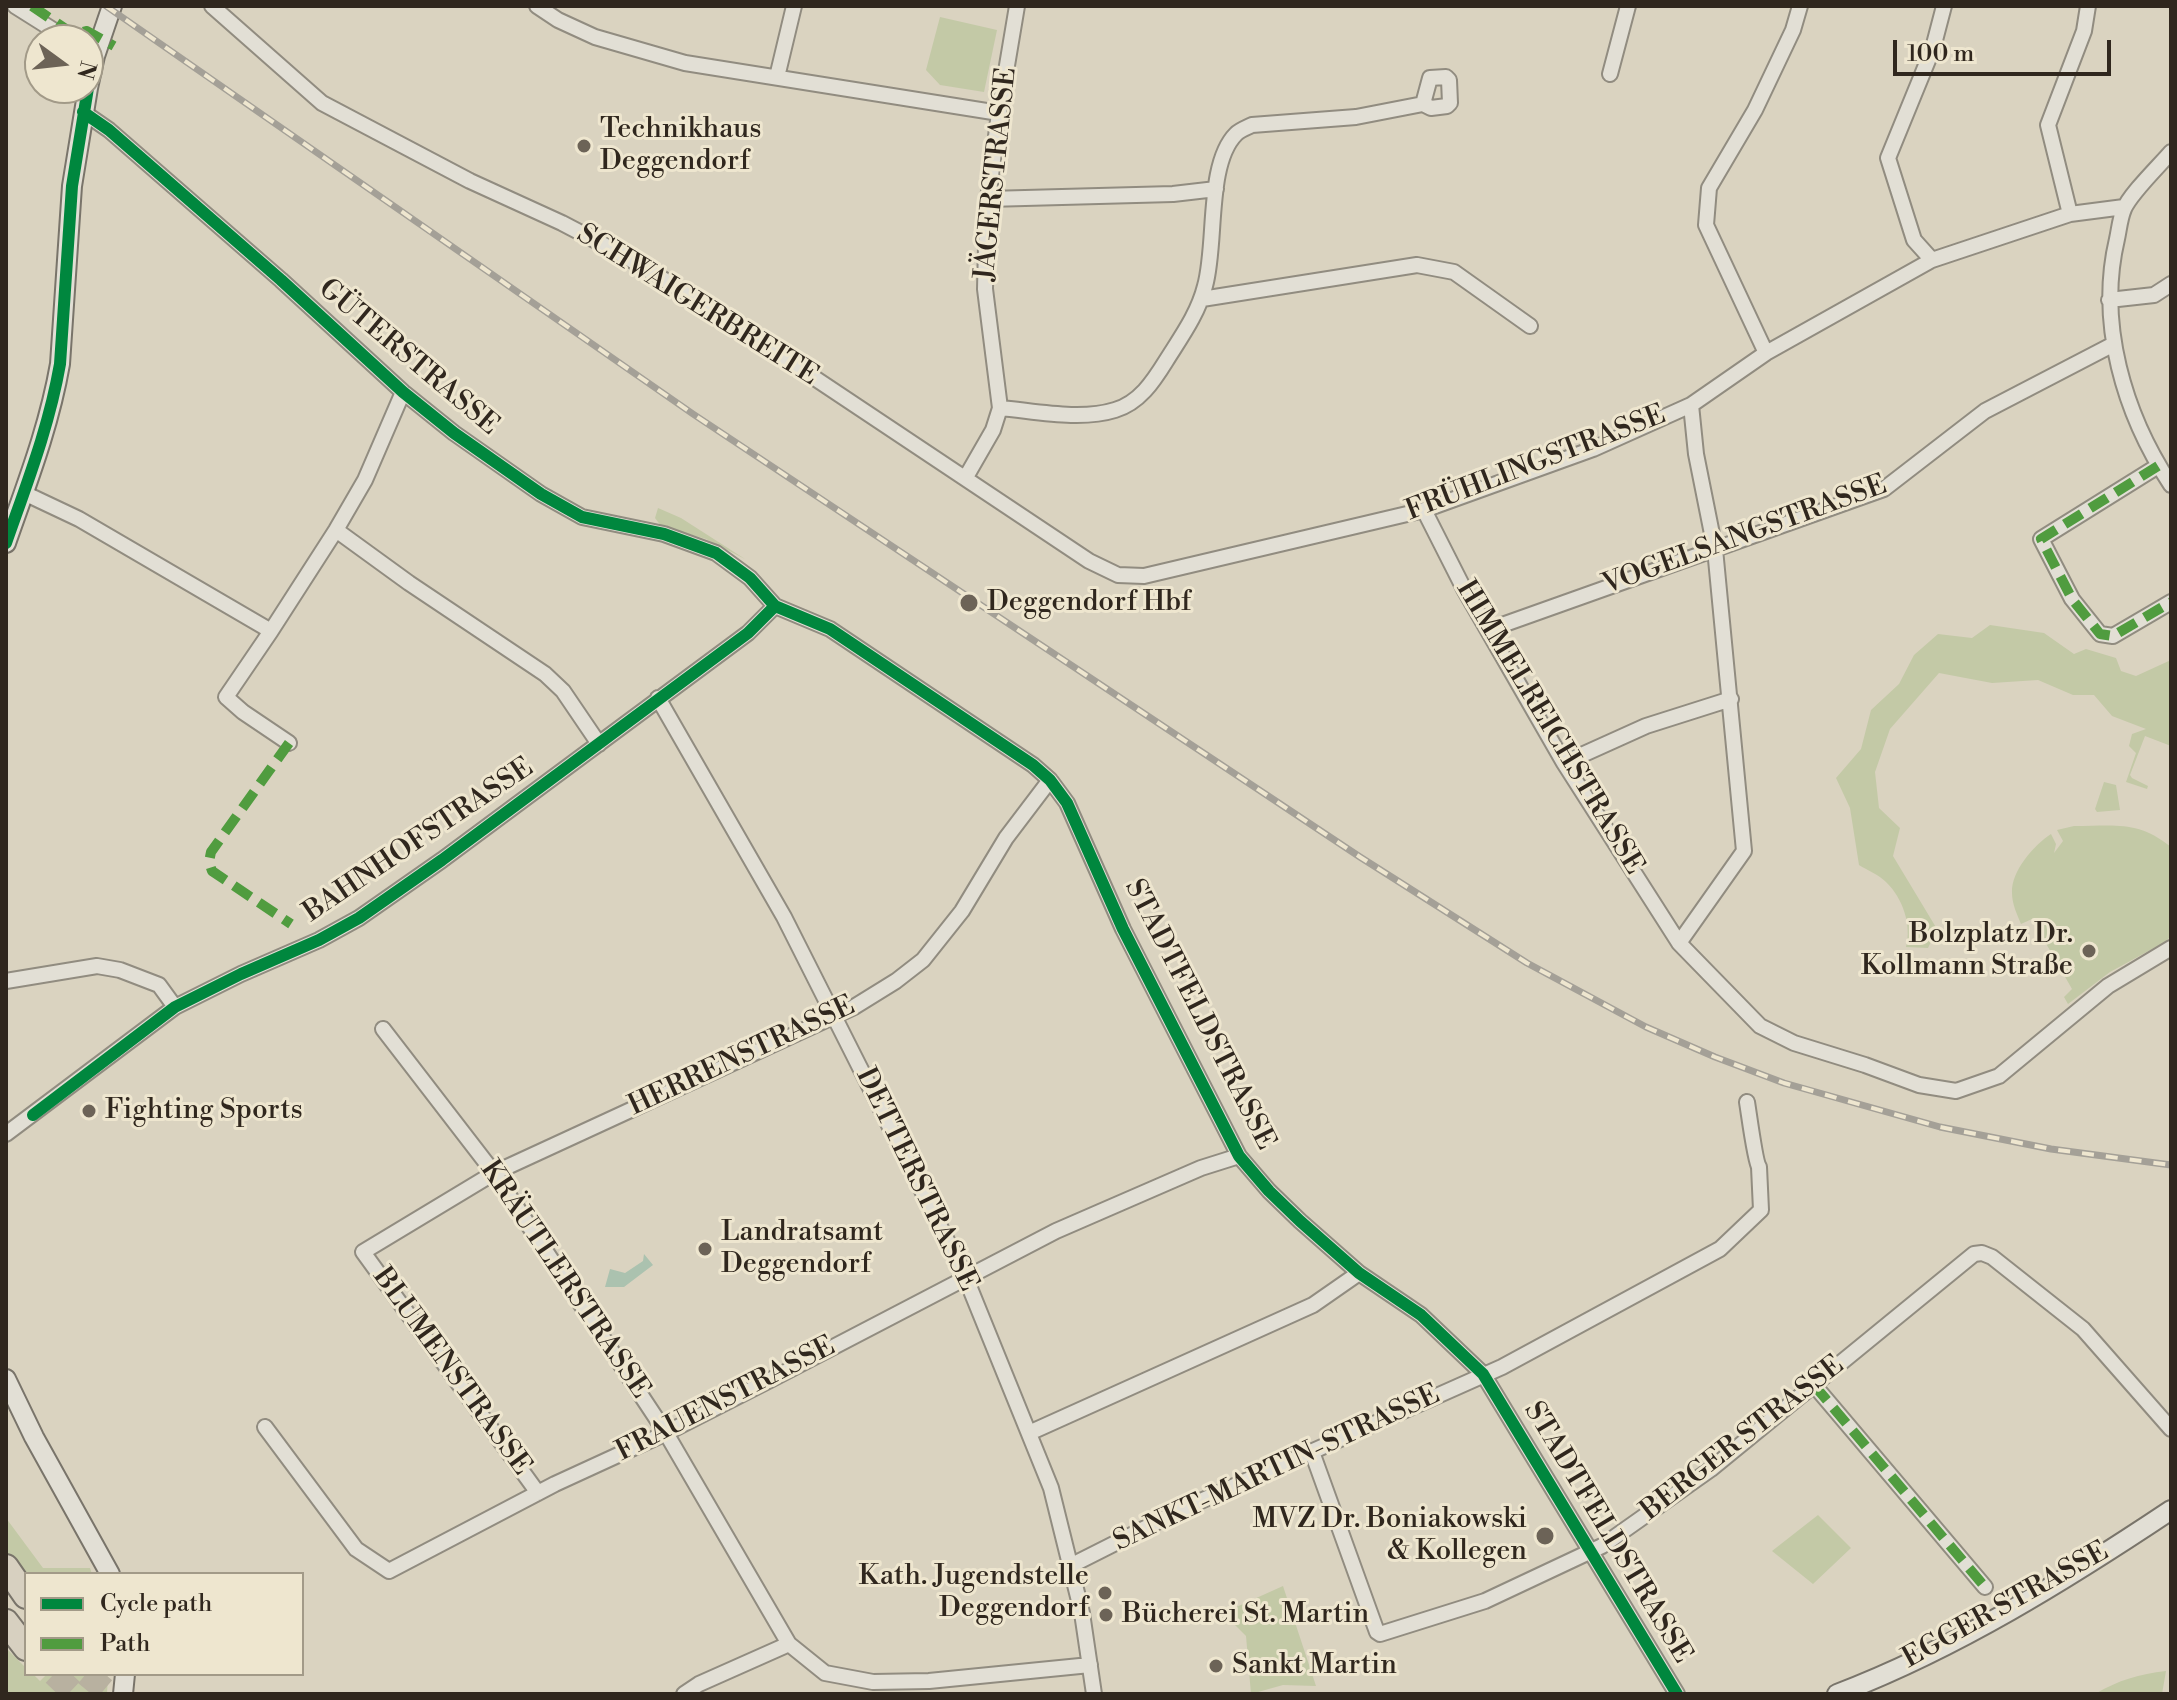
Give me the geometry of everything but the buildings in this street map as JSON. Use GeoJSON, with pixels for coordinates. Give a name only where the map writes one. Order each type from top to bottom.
{"type":"FeatureCollection","features":[{"type":"Feature","properties":{"kind":"highway"},"geometry":{"type":"LineString","coordinates":[[6,1567],[24,1593]]}},
{"type":"Feature","properties":{"kind":"highway"},"geometry":{"type":"LineString","coordinates":[[6,1593],[24,1612]]}},
{"type":"Feature","properties":{"kind":"highway"},"geometry":{"type":"LineString","coordinates":[[6,1622],[24,1647]]}},
{"type":"Feature","properties":{"kind":"street"},"geometry":{"type":"LineString","coordinates":[[15,6],[44,24]]}},
{"type":"Feature","properties":{"kind":"street","name":"SCHWAIGERBREITE"},"geometry":{"type":"LineString","coordinates":[[212,6],[322,103],[470,181],[623,255],[709,308],[1089,561],[1118,575],[1144,576]]}},
{"type":"Feature","properties":{"kind":"street"},"geometry":{"type":"LineString","coordinates":[[537,6],[558,20],[595,37],[685,63],[999,113]]}},
{"type":"Feature","properties":{"kind":"street"},"geometry":{"type":"LineString","coordinates":[[777,77],[794,6]]}},
{"type":"Feature","properties":{"kind":"street","name":"JÄGERSTRASSE"},"geometry":{"type":"LineString","coordinates":[[1000,408],[985,289],[988,199],[1017,6]]}},
{"type":"Feature","properties":{"kind":"street"},"geometry":{"type":"LineString","coordinates":[[1610,74],[1628,6]]}},
{"type":"Feature","properties":{"kind":"street"},"geometry":{"type":"LineString","coordinates":[[1766,353],[1706,225],[1709,188],[1755,110],[1793,30],[1800,6]]}},
{"type":"Feature","properties":{"kind":"street"},"geometry":{"type":"LineString","coordinates":[[1932,260],[1914,240],[1888,158],[1933,48],[1944,6]]}},
{"type":"Feature","properties":{"kind":"street"},"geometry":{"type":"LineString","coordinates":[[2070,214],[2048,125],[2084,31],[2088,6]]}},
{"type":"Feature","properties":{"kind":"street"},"geometry":{"type":"LineString","coordinates":[[6,543],[51,415],[60,364],[72,186],[85,104]]}},
{"type":"Feature","properties":{"kind":"street"},"geometry":{"type":"LineString","coordinates":[[966,477],[993,430],[1000,408],[1098,414],[1131,404],[1152,384],[1202,299],[1213,235],[1221,157],[1237,132],[1252,125],[1356,117],[1423,104]]}},
{"type":"Feature","properties":{"kind":"street","name":"GÜTERSTRASSE"},"geometry":{"type":"LineString","coordinates":[[83,112],[109,130],[290,288],[403,392],[454,433],[541,494],[582,517],[664,534],[716,553],[750,578],[775,606]]}},
{"type":"Feature","properties":{"kind":"street"},"geometry":{"type":"LineString","coordinates":[[2171,152],[2124,207],[2110,266],[2109,300],[2112,345],[2132,408],[2158,466],[2171,485]]}},
{"type":"Feature","properties":{"kind":"street"},"geometry":{"type":"LineString","coordinates":[[988,199],[1106,197],[1216,189]]}},
{"type":"Feature","properties":{"kind":"street","name":"FRÜHLINGSTRASSE"},"geometry":{"type":"LineString","coordinates":[[1144,576],[1424,510],[1593,449],[1691,405],[1766,353],[1932,260],[2070,214],[2124,207]]}},
{"type":"Feature","properties":{"kind":"street"},"geometry":{"type":"LineString","coordinates":[[1202,299],[1417,265],[1454,272],[1530,326]]}},
{"type":"Feature","properties":{"kind":"street"},"geometry":{"type":"LineString","coordinates":[[2109,300],[2154,295],[2171,284]]}},
{"type":"Feature","properties":{"kind":"street","name":"VOGELSANGSTRASSE"},"geometry":{"type":"LineString","coordinates":[[1488,630],[1884,489],[1985,411],[2112,345]]}},
{"type":"Feature","properties":{"kind":"street"},"geometry":{"type":"LineString","coordinates":[[289,743],[226,697],[336,530],[365,480],[403,392]]}},
{"type":"Feature","properties":{"kind":"street"},"geometry":{"type":"LineString","coordinates":[[1679,943],[1744,851],[1715,549],[1696,454],[1691,405]]}},
{"type":"Feature","properties":{"kind":"street"},"geometry":{"type":"LineString","coordinates":[[2158,466],[2041,539],[2072,599],[2100,634],[2113,636],[2171,602]]}},
{"type":"Feature","properties":{"kind":"street"},"geometry":{"type":"LineString","coordinates":[[24,493],[79,519],[271,631]]}},
{"type":"Feature","properties":{"kind":"street","name":"HIMMELREICHSTRASSE"},"geometry":{"type":"LineString","coordinates":[[1424,510],[1564,763],[1679,943],[1760,1026],[1794,1043],[1919,1085],[1956,1091],[1999,1076],[2108,986],[2171,948]]}},
{"type":"Feature","properties":{"kind":"street"},"geometry":{"type":"LineString","coordinates":[[336,530],[545,674],[563,691],[599,744]]}},
{"type":"Feature","properties":{"kind":"street","name":"BAHNHOFSTRASSE"},"geometry":{"type":"LineString","coordinates":[[6,1134],[175,1007],[349,924],[429,869],[748,633],[775,606]]}},
{"type":"Feature","properties":{"kind":"street","name":"STADTFELDSTRASSE"},"geometry":{"type":"LineString","coordinates":[[775,606],[830,629],[1033,765],[1050,780],[1067,803],[1123,929],[1239,1156],[1269,1191],[1359,1273],[1421,1315],[1483,1374],[1677,1694]]}},
{"type":"Feature","properties":{"kind":"street","name":"DETTERSTRASSE"},"geometry":{"type":"LineString","coordinates":[[658,698],[784,917],[965,1276],[1051,1488],[1072,1565],[1094,1694]]}},
{"type":"Feature","properties":{"kind":"street"},"geometry":{"type":"LineString","coordinates":[[1564,763],[1646,726],[1731,699]]}},
{"type":"Feature","properties":{"kind":"street","name":"HERRENSTRASSE"},"geometry":{"type":"LineString","coordinates":[[363,1252],[494,1173],[835,1015],[896,981],[923,960],[962,911],[1006,838],[1050,780]]}},
{"type":"Feature","properties":{"kind":"street"},"geometry":{"type":"LineString","coordinates":[[6,981],[97,966],[120,970],[159,985],[175,1007]]}},
{"type":"Feature","properties":{"kind":"street","name":"KRÄUTLERSTRASSE"},"geometry":{"type":"LineString","coordinates":[[383,1029],[494,1173],[666,1433],[789,1644],[825,1673],[873,1682],[929,1681],[1090,1665]]}},
{"type":"Feature","properties":{"kind":"street","name":"SANKT-MARTIN-STRASSE"},"geometry":{"type":"LineString","coordinates":[[1072,1565],[1185,1508],[1502,1367],[1720,1249],[1761,1210],[1759,1167],[1747,1102]]}},
{"type":"Feature","properties":{"kind":"street","name":"FRAUENSTRASSE"},"geometry":{"type":"LineString","coordinates":[[265,1427],[356,1549],[389,1571],[538,1493],[666,1433],[1056,1231],[1201,1168],[1239,1156]]}},
{"type":"Feature","properties":{"kind":"street","name":"BLUMENSTRASSE"},"geometry":{"type":"LineString","coordinates":[[363,1252],[538,1493]]}},
{"type":"Feature","properties":{"kind":"street","name":"BERGER STRASSE"},"geometry":{"type":"LineString","coordinates":[[1312,1452],[1378,1633],[1462,1610],[1533,1580],[1628,1528],[1711,1469],[1974,1254],[1982,1253],[2083,1329],[2171,1429]]}},
{"type":"Feature","properties":{"kind":"street"},"geometry":{"type":"LineString","coordinates":[[1029,1433],[1313,1305],[1359,1273]]}},
{"type":"Feature","properties":{"kind":"street"},"geometry":{"type":"LineString","coordinates":[[6,1379],[22,1415],[109,1572]]}},
{"type":"Feature","properties":{"kind":"street"},"geometry":{"type":"LineString","coordinates":[[1814,1385],[1985,1587]]}},
{"type":"Feature","properties":{"kind":"street","name":"EGGER STRASSE"},"geometry":{"type":"LineString","coordinates":[[1837,1694],[1913,1661],[1999,1615],[2082,1568],[2171,1510]]}},
{"type":"Feature","properties":{"kind":"street"},"geometry":{"type":"LineString","coordinates":[[684,1694],[699,1684],[789,1644]]}},
{"type":"Feature","properties":{"kind":"shaded area"},"geometry":{"type":"Polygon","coordinates":[[[940,17],[997,30],[984,92],[940,85],[926,70],[940,17]]]}},
{"type":"Feature","properties":{"kind":"shaded area"},"geometry":{"type":"Polygon","coordinates":[[[658,508],[681,518],[745,559],[706,539],[661,526],[655,518],[658,508]]]}},
{"type":"Feature","properties":{"kind":"shaded area"},"geometry":{"type":"Polygon","coordinates":[[[1990,625],[2044,633],[2074,654],[2086,649],[2116,658],[2121,671],[2136,676],[2171,660],[2171,746],[2145,736],[2130,775],[2148,786],[2147,789],[2126,782],[2136,753],[2129,746],[2132,734],[2146,729],[2112,716],[2094,695],[2073,695],[2038,680],[1992,683],[1939,673],[1890,729],[1875,772],[1879,808],[1900,828],[1893,856],[1937,929],[1928,948],[1906,947],[1907,921],[1901,904],[1886,882],[1859,865],[1850,808],[1836,778],[1861,749],[1871,710],[1899,684],[1914,655],[1938,634],[1972,638],[1990,625]]]}},
{"type":"Feature","properties":{"kind":"shaded area"},"geometry":{"type":"Polygon","coordinates":[[[2104,782],[2116,785],[2120,810],[2097,812],[2095,809],[2104,782]]]}},
{"type":"Feature","properties":{"kind":"shaded area"},"geometry":{"type":"Polygon","coordinates":[[[2074,826],[2137,828],[2171,847],[2171,936],[2110,972],[2068,1004],[2064,997],[2072,989],[2032,919],[2021,924],[2012,893],[2015,876],[2031,852],[2051,834],[2056,844],[2054,853],[2063,841],[2057,830],[2074,826]]]}},
{"type":"Feature","properties":{"kind":"shaded area"},"geometry":{"type":"Polygon","coordinates":[[[644,1254],[653,1265],[624,1287],[605,1287],[610,1269],[625,1273],[643,1261],[644,1254]]]}},
{"type":"Feature","properties":{"kind":"shaded area"},"geometry":{"type":"Polygon","coordinates":[[[1818,1515],[1851,1548],[1813,1584],[1772,1551],[1818,1515]]]}},
{"type":"Feature","properties":{"kind":"shaded area"},"geometry":{"type":"Polygon","coordinates":[[[6,1518],[43,1568],[90,1568],[91,1572],[24,1572],[24,1584],[6,1561],[6,1518]]]}},
{"type":"Feature","properties":{"kind":"shaded area"},"geometry":{"type":"Polygon","coordinates":[[[1283,1586],[1316,1686],[1283,1685],[1251,1694],[1246,1636],[1223,1613],[1283,1586]]]}},
{"type":"Feature","properties":{"kind":"shaded area"},"geometry":{"type":"Polygon","coordinates":[[[6,1648],[24,1666],[24,1676],[35,1676],[40,1681],[45,1676],[108,1676],[107,1694],[6,1694],[6,1648]]]}},
{"type":"Feature","properties":{"kind":"shaded area"},"geometry":{"type":"Polygon","coordinates":[[[2166,1671],[2162,1694],[2095,1694],[2129,1678],[2166,1671]]]}},
{"type":"Feature","properties":{"kind":"tunnel"},"geometry":{"type":"LineString","coordinates":[[56,1676],[75,1694]]}},
{"type":"Feature","properties":{"kind":"tunnel"},"geometry":{"type":"LineString","coordinates":[[88,1676],[110,1694]]}},
{"type":"Feature","properties":{"kind":"railway"},"geometry":{"type":"LineString","coordinates":[[106,6],[693,414],[1360,857],[1527,963],[1646,1027],[1784,1083],[1940,1127],[2051,1149],[2171,1165]]}},
{"type":"Feature","properties":{"kind":"marked path"},"geometry":{"type":"LineString","coordinates":[[32,6],[73,34],[87,31],[114,46]]}},
{"type":"Feature","properties":{"kind":"marked path"},"geometry":{"type":"LineString","coordinates":[[2158,466],[2041,539],[2072,599],[2100,634],[2113,636],[2171,602]]}},
{"type":"Feature","properties":{"kind":"marked path"},"geometry":{"type":"LineString","coordinates":[[289,743],[211,852],[209,862],[212,871],[291,924]]}},
{"type":"Feature","properties":{"kind":"marked path"},"geometry":{"type":"LineString","coordinates":[[1814,1385],[1985,1587]]}},
{"type":"Feature","properties":{"kind":"cycle path"},"geometry":{"type":"LineString","coordinates":[[6,543],[44,433],[60,364],[72,186],[85,104]]}},
{"type":"Feature","properties":{"kind":"cycle path"},"geometry":{"type":"LineString","coordinates":[[83,112],[109,130],[281,280],[403,392],[454,433],[541,494],[582,517],[664,534],[716,553],[750,578],[775,606],[830,629],[1033,765],[1050,780],[1067,803],[1123,929],[1239,1156],[1300,1221],[1359,1273],[1421,1315],[1483,1374],[1677,1694]]}},
{"type":"Feature","properties":{"kind":"cycle path"},"geometry":{"type":"LineString","coordinates":[[33,1115],[175,1007],[359,918],[748,633],[775,606]]}},
{"type":"Feature","properties":{"kind":"place","name":"Technikhaus Deggendorf"},"geometry":{"type":"Point","coordinates":[584,146]}},
{"type":"Feature","properties":{"kind":"place","name":"Deggendorf Hbf"},"geometry":{"type":"Point","coordinates":[969,603]}},
{"type":"Feature","properties":{"kind":"place","name":"Bolzplatz Dr. Kollmann Straße"},"geometry":{"type":"Point","coordinates":[2089,951]}},
{"type":"Feature","properties":{"kind":"place","name":"Fighting Sports"},"geometry":{"type":"Point","coordinates":[89,1111]}},
{"type":"Feature","properties":{"kind":"place","name":"Landratsamt Deggendorf"},"geometry":{"type":"Point","coordinates":[705,1249]}},
{"type":"Feature","properties":{"kind":"place","name":"MVZ Dr. Boniakowski & Kollegen"},"geometry":{"type":"Point","coordinates":[1545,1536]}},
{"type":"Feature","properties":{"kind":"place","name":"Kath. Jugendstelle Deggendorf"},"geometry":{"type":"Point","coordinates":[1105,1593]}},
{"type":"Feature","properties":{"kind":"place","name":"Bücherei St. Martin"},"geometry":{"type":"Point","coordinates":[1106,1615]}},
{"type":"Feature","properties":{"kind":"place","name":"Sankt Martin"},"geometry":{"type":"Point","coordinates":[1216,1666]}}]}
